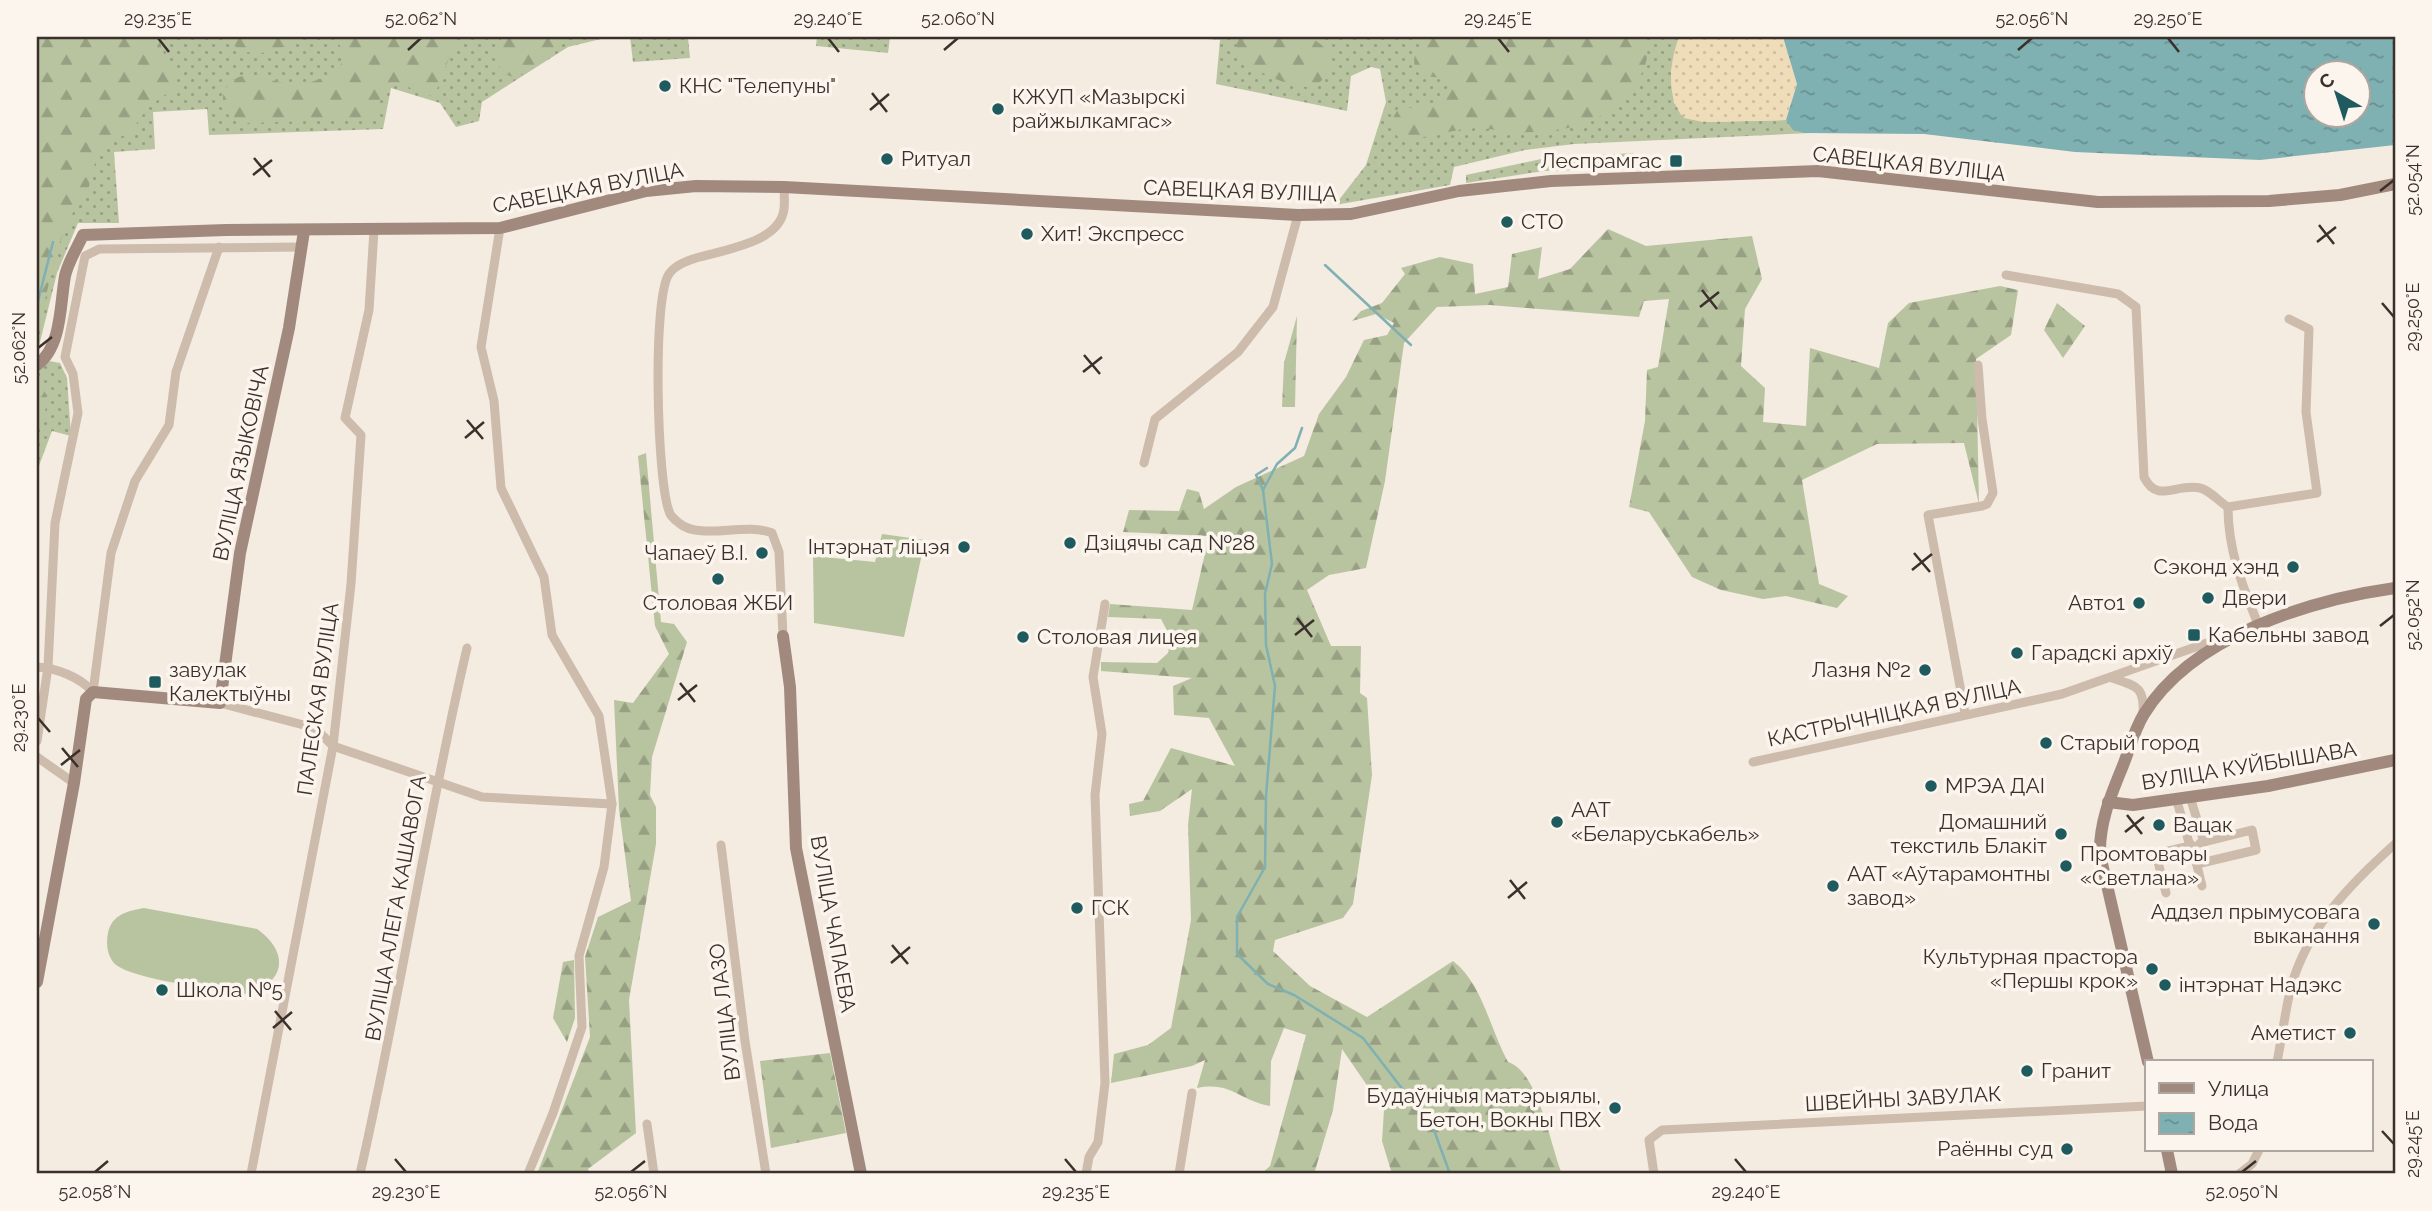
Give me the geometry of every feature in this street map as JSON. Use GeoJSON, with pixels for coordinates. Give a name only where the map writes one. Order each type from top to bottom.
{"type":"FeatureCollection","features":[{"type":"Feature","properties":{"kind":"street","name":"САВЕЦКАЯ ВУЛІЦА"},"geometry":{"type":"LineString","coordinates":[[37,365],[46,358],[61,316],[66,274],[83,235],[226,230],[500,228],[646,191],[696,186],[784,187],[1298,215],[1351,214],[1460,191],[1551,181],[1818,171],[2098,202],[2269,201],[2340,195],[2395,184]]}},
{"type":"Feature","properties":{"kind":"street"},"geometry":{"type":"LineString","coordinates":[[783,636],[779,552],[772,533],[761,528],[693,530],[680,525],[669,514],[664,493],[661,450],[659,327],[663,289],[670,272],[685,262],[760,238],[774,228],[785,211],[784,187]]}},
{"type":"Feature","properties":{"kind":"street"},"geometry":{"type":"LineString","coordinates":[[1143,463],[1155,419],[1238,352],[1273,307],[1298,215]]}},
{"type":"Feature","properties":{"kind":"street"},"geometry":{"type":"LineString","coordinates":[[500,228],[481,347],[494,401],[501,488],[544,577],[552,635],[599,716],[612,804],[604,867],[579,956],[582,1027],[528,1174]]}},
{"type":"Feature","properties":{"kind":"street","name":"ПАЛЕСКАЯ ВУЛІЦА"},"geometry":{"type":"LineString","coordinates":[[251,1174],[333,746],[351,584],[361,435],[345,418],[369,310],[374,230]]}},
{"type":"Feature","properties":{"kind":"street","name":"ВУЛІЦА ЯЗЫКОВІЧА"},"geometry":{"type":"LineString","coordinates":[[220,703],[240,553],[289,328],[304,231]]}},
{"type":"Feature","properties":{"kind":"street"},"geometry":{"type":"LineString","coordinates":[[37,982],[74,783],[86,699],[93,692],[111,553],[135,481],[169,425],[176,372],[219,247]]}},
{"type":"Feature","properties":{"kind":"street"},"geometry":{"type":"LineString","coordinates":[[37,741],[48,667],[55,523],[78,413],[73,374],[65,357],[85,256],[99,250],[300,247]]}},
{"type":"Feature","properties":{"kind":"street"},"geometry":{"type":"LineString","coordinates":[[2006,275],[2118,294],[2133,302],[2136,307],[2144,477],[2149,488],[2158,492],[2188,487],[2204,488],[2228,508],[2317,494],[2306,412],[2309,329],[2289,319]]}},
{"type":"Feature","properties":{"kind":"street"},"geometry":{"type":"LineString","coordinates":[[1965,713],[1928,515],[1982,506],[1991,500],[1993,493],[1982,419],[1978,365]]}},
{"type":"Feature","properties":{"kind":"street"},"geometry":{"type":"LineString","coordinates":[[2228,508],[2228,535],[2235,567],[2258,624]]}},
{"type":"Feature","properties":{"kind":"street"},"geometry":{"type":"LineString","coordinates":[[2143,715],[2178,677],[2242,631],[2346,595],[2395,588]]}},
{"type":"Feature","properties":{"kind":"street"},"geometry":{"type":"LineString","coordinates":[[1086,1174],[1089,1157],[1098,1142],[1105,1083],[1095,795],[1102,734],[1093,677],[1105,604]]}},
{"type":"Feature","properties":{"kind":"street","name":"КАСТРЫЧНІЦКАЯ ВУЛІЦА"},"geometry":{"type":"LineString","coordinates":[[1753,762],[1965,713],[2062,694],[2242,631]]}},
{"type":"Feature","properties":{"kind":"street","name":"ВУЛІЦА ЧАПАЕВА"},"geometry":{"type":"LineString","coordinates":[[783,636],[790,687],[796,848],[861,1174]]}},
{"type":"Feature","properties":{"kind":"street","name":"ВУЛІЦА АЛЕГА КАШАВОГА"},"geometry":{"type":"LineString","coordinates":[[360,1174],[397,1007],[436,781],[467,648]]}},
{"type":"Feature","properties":{"kind":"street"},"geometry":{"type":"LineString","coordinates":[[37,667],[48,667],[85,682],[93,692],[220,703],[315,728],[333,746],[482,797],[612,804]]}},
{"type":"Feature","properties":{"kind":"street"},"geometry":{"type":"LineString","coordinates":[[2112,678],[2138,688],[2144,697],[2143,715],[2108,802],[2099,834],[2100,855],[2148,1060]]}},
{"type":"Feature","properties":{"kind":"street"},"geometry":{"type":"LineString","coordinates":[[37,757],[74,783]]}},
{"type":"Feature","properties":{"kind":"street","name":"ВУЛІЦА КУЙБЫШАВА"},"geometry":{"type":"LineString","coordinates":[[2108,802],[2133,804],[2268,786],[2395,761]]}},
{"type":"Feature","properties":{"kind":"street"},"geometry":{"type":"LineString","coordinates":[[2190,797],[2204,842]]}},
{"type":"Feature","properties":{"kind":"street"},"geometry":{"type":"LineString","coordinates":[[2176,799],[2202,886]]}},
{"type":"Feature","properties":{"kind":"street"},"geometry":{"type":"LineString","coordinates":[[2166,893],[2156,854],[2252,831],[2256,850],[2197,864]]}},
{"type":"Feature","properties":{"kind":"street"},"geometry":{"type":"LineString","coordinates":[[2277,1060],[2291,989],[2307,943],[2342,896],[2395,844]]}},
{"type":"Feature","properties":{"kind":"street","name":"ВУЛІЦА ЛАЗО"},"geometry":{"type":"LineString","coordinates":[[721,845],[765,1174]]}},
{"type":"Feature","properties":{"kind":"street"},"geometry":{"type":"LineString","coordinates":[[1179,1174],[1192,1093]]}},
{"type":"Feature","properties":{"kind":"street","name":"ШВЕЙНЫ ЗАВУЛАК"},"geometry":{"type":"LineString","coordinates":[[1654,1174],[1649,1140],[1662,1130],[2145,1106]]}},
{"type":"Feature","properties":{"kind":"street"},"geometry":{"type":"LineString","coordinates":[[646,1124],[654,1174]]}},
{"type":"Feature","properties":{"kind":"street"},"geometry":{"type":"LineString","coordinates":[[2167,1152],[2172,1174]]}},
{"type":"Feature","properties":{"kind":"street"},"geometry":{"type":"LineString","coordinates":[[2239,1174],[2252,1164],[2258,1152]]}},
{"type":"Feature","properties":{"kind":"green space"},"geometry":{"type":"Polygon","coordinates":[[[37,37],[609,37],[568,47],[482,102],[479,121],[456,127],[440,103],[391,88],[383,129],[209,135],[207,109],[153,112],[155,149],[114,152],[119,223],[78,223],[57,273],[37,354],[37,37]]]}},
{"type":"Feature","properties":{"kind":"green space"},"geometry":{"type":"Polygon","coordinates":[[[160,37],[174,76],[173,89],[148,107],[130,133],[107,142],[97,155],[89,186],[71,216],[58,247],[37,332],[37,38],[160,37]]]}},
{"type":"Feature","properties":{"kind":"green space"},"geometry":{"type":"Polygon","coordinates":[[[226,37],[307,37],[276,50],[255,53],[235,46],[226,37]]]}},
{"type":"Feature","properties":{"kind":"green space"},"geometry":{"type":"Polygon","coordinates":[[[333,37],[457,37],[434,97],[395,82],[380,93],[380,119],[246,123],[225,113],[223,99],[226,87],[242,76],[256,75],[282,83],[297,84],[319,80],[332,73],[341,64],[344,51],[333,37]]]}},
{"type":"Feature","properties":{"kind":"green space"},"geometry":{"type":"Polygon","coordinates":[[[502,37],[567,37],[528,72],[513,77],[499,66],[498,50],[502,37]]]}},
{"type":"Feature","properties":{"kind":"green space"},"geometry":{"type":"Polygon","coordinates":[[[630,37],[688,37],[690,58],[633,62],[630,37]]]}},
{"type":"Feature","properties":{"kind":"green space"},"geometry":{"type":"Polygon","coordinates":[[[817,37],[890,37],[888,53],[816,46],[817,37]]]}},
{"type":"Feature","properties":{"kind":"green space"},"geometry":{"type":"Polygon","coordinates":[[[1183,37],[1679,37],[1671,72],[1674,103],[1703,122],[1786,120],[1798,131],[1810,133],[1574,144],[1525,150],[1454,167],[1450,185],[1335,205],[1366,165],[1386,102],[1380,69],[1371,67],[1351,76],[1347,111],[1216,84],[1220,40],[1183,37]]]}},
{"type":"Feature","properties":{"kind":"green space"},"geometry":{"type":"Polygon","coordinates":[[[1236,37],[1311,37],[1328,50],[1330,72],[1315,87],[1292,85],[1253,66],[1237,48],[1236,37]]]}},
{"type":"Feature","properties":{"kind":"green space"},"geometry":{"type":"Polygon","coordinates":[[[1424,37],[1644,37],[1647,54],[1640,76],[1627,96],[1614,108],[1583,124],[1549,131],[1510,132],[1477,128],[1418,138],[1398,137],[1389,125],[1398,109],[1434,106],[1448,95],[1444,81],[1420,75],[1416,70],[1414,60],[1424,37]]]}},
{"type":"Feature","properties":{"kind":"green space"},"geometry":{"type":"Polygon","coordinates":[[[1634,153],[1634,168],[1544,171],[1466,183],[1466,175],[1546,158],[1634,153]]]}},
{"type":"Feature","properties":{"kind":"green space"},"geometry":{"type":"Polygon","coordinates":[[[1608,229],[1646,246],[1752,236],[1762,279],[1745,309],[1741,366],[1765,388],[1763,422],[1806,426],[1810,348],[1879,368],[1888,323],[1909,303],[2000,286],[2018,290],[2011,335],[1976,359],[1979,504],[1964,443],[1877,444],[1802,480],[1819,584],[1848,596],[1837,608],[1786,596],[1763,599],[1721,590],[1692,577],[1649,512],[1629,507],[1645,421],[1647,370],[1658,367],[1669,299],[1644,301],[1639,317],[1490,305],[1437,307],[1404,343],[1385,481],[1366,568],[1329,575],[1307,590],[1331,646],[1361,646],[1360,693],[1367,698],[1372,775],[1353,904],[1343,918],[1275,940],[1273,951],[1310,986],[1367,1017],[1453,961],[1471,981],[1508,1062],[1519,1068],[1536,1094],[1562,1174],[1392,1174],[1382,1141],[1384,1110],[1342,1049],[1333,1110],[1314,1174],[1261,1174],[1270,1166],[1306,1035],[1284,1028],[1271,1061],[1270,1106],[1227,1089],[1197,1088],[1205,1060],[1192,1066],[1111,1083],[1114,1054],[1148,1045],[1171,1028],[1191,920],[1188,825],[1192,789],[1160,811],[1130,816],[1129,804],[1143,801],[1171,748],[1235,766],[1209,718],[1174,715],[1173,686],[1192,678],[1101,671],[1101,662],[1157,663],[1168,653],[1171,638],[1161,619],[1108,617],[1110,604],[1192,610],[1209,536],[1123,532],[1129,510],[1179,511],[1187,489],[1199,492],[1204,509],[1236,487],[1304,456],[1319,414],[1346,377],[1364,340],[1387,335],[1394,323],[1376,314],[1352,321],[1361,311],[1382,303],[1405,274],[1401,268],[1440,257],[1473,264],[1475,294],[1508,287],[1512,254],[1542,247],[1538,279],[1570,269],[1608,229]]]}},
{"type":"Feature","properties":{"kind":"green space"},"geometry":{"type":"Polygon","coordinates":[[[2057,303],[2085,326],[2063,358],[2044,330],[2057,303]]]}},
{"type":"Feature","properties":{"kind":"green space"},"geometry":{"type":"Polygon","coordinates":[[[1297,316],[1295,407],[1282,407],[1284,363],[1297,316]]]}},
{"type":"Feature","properties":{"kind":"green space"},"geometry":{"type":"Polygon","coordinates":[[[37,359],[60,363],[67,378],[71,436],[52,431],[37,471],[37,359]]]}},
{"type":"Feature","properties":{"kind":"green space"},"geometry":{"type":"Polygon","coordinates":[[[37,385],[43,389],[47,400],[37,431],[37,385]]]}},
{"type":"Feature","properties":{"kind":"green space"},"geometry":{"type":"Polygon","coordinates":[[[646,453],[661,622],[674,624],[687,642],[652,757],[650,795],[656,807],[656,844],[629,1000],[636,1133],[588,1169],[589,1174],[537,1174],[590,1037],[585,957],[598,917],[631,901],[619,809],[614,700],[633,703],[669,654],[655,626],[638,456],[646,453]]]}},
{"type":"Feature","properties":{"kind":"green space"},"geometry":{"type":"Polygon","coordinates":[[[882,534],[925,540],[904,637],[814,623],[813,556],[875,562],[882,534]]]}},
{"type":"Feature","properties":{"kind":"green space"},"geometry":{"type":"Polygon","coordinates":[[[144,908],[257,929],[268,938],[279,958],[275,976],[258,990],[244,994],[155,979],[123,969],[114,963],[108,953],[110,927],[122,914],[144,908]]]}},
{"type":"Feature","properties":{"kind":"green space"},"geometry":{"type":"Polygon","coordinates":[[[574,960],[575,1018],[567,1042],[553,1018],[563,962],[574,960]]]}},
{"type":"Feature","properties":{"kind":"green space"},"geometry":{"type":"Polygon","coordinates":[[[830,1053],[846,1133],[771,1148],[760,1061],[830,1053]]]}},
{"type":"Feature","properties":{"kind":"sand"},"geometry":{"type":"Polygon","coordinates":[[[1679,37],[1783,37],[1797,84],[1786,120],[1703,122],[1684,118],[1674,100],[1671,79],[1673,57],[1679,37]]]}},
{"type":"Feature","properties":{"kind":"water"},"geometry":{"type":"Polygon","coordinates":[[[1783,37],[2395,37],[2395,145],[2260,160],[2075,152],[1924,134],[1804,133],[1793,130],[1786,120],[1797,84],[1783,37]]]}},
{"type":"Feature","properties":{"kind":"waterway"},"geometry":{"type":"LineString","coordinates":[[37,305],[53,242]]}},
{"type":"Feature","properties":{"kind":"waterway"},"geometry":{"type":"LineString","coordinates":[[1325,265],[1411,345]]}},
{"type":"Feature","properties":{"kind":"waterway"},"geometry":{"type":"LineString","coordinates":[[1302,428],[1295,448],[1277,464],[1263,490],[1272,564],[1265,594],[1266,645],[1275,686],[1266,796],[1265,867],[1237,917],[1237,954],[1268,984],[1294,995],[1363,1038],[1434,1130],[1450,1174]]}},
{"type":"Feature","properties":{"kind":"waterway"},"geometry":{"type":"LineString","coordinates":[[1263,490],[1256,475],[1267,468]]}},
{"type":"Feature","properties":{"kind":"place","name":"КНС \"Телепуны\""},"geometry":{"type":"Point","coordinates":[665,86]}},
{"type":"Feature","properties":{"kind":"place","name":"КЖУП «Мазырскі райжылкамгас»"},"geometry":{"type":"Point","coordinates":[998,109]}},
{"type":"Feature","properties":{"kind":"place","name":"Ритуал"},"geometry":{"type":"Point","coordinates":[887,159]}},
{"type":"Feature","properties":{"kind":"place","name":"Леспрамгас"},"geometry":{"type":"Point","coordinates":[1676,161]}},
{"type":"Feature","properties":{"kind":"place","name":"СТО"},"geometry":{"type":"Point","coordinates":[1507,222]}},
{"type":"Feature","properties":{"kind":"place","name":"Хит! Экспресс"},"geometry":{"type":"Point","coordinates":[1027,234]}},
{"type":"Feature","properties":{"kind":"place","name":"Дзіцячы сад №28"},"geometry":{"type":"Point","coordinates":[1070,543]}},
{"type":"Feature","properties":{"kind":"place","name":"Інтэрнат ліцэя"},"geometry":{"type":"Point","coordinates":[964,547]}},
{"type":"Feature","properties":{"kind":"place","name":"Чапаеў В.І."},"geometry":{"type":"Point","coordinates":[762,553]}},
{"type":"Feature","properties":{"kind":"place","name":"Сэконд хэнд"},"geometry":{"type":"Point","coordinates":[2293,567]}},
{"type":"Feature","properties":{"kind":"place","name":"Столовая ЖБИ"},"geometry":{"type":"Point","coordinates":[718,579]}},
{"type":"Feature","properties":{"kind":"place","name":"Двери"},"geometry":{"type":"Point","coordinates":[2208,598]}},
{"type":"Feature","properties":{"kind":"place","name":"Авто1"},"geometry":{"type":"Point","coordinates":[2139,603]}},
{"type":"Feature","properties":{"kind":"place","name":"Кабельны завод"},"geometry":{"type":"Point","coordinates":[2194,635]}},
{"type":"Feature","properties":{"kind":"place","name":"Столовая лицея"},"geometry":{"type":"Point","coordinates":[1023,637]}},
{"type":"Feature","properties":{"kind":"place","name":"Гарадскі архіў"},"geometry":{"type":"Point","coordinates":[2017,653]}},
{"type":"Feature","properties":{"kind":"place","name":"Лазня №2"},"geometry":{"type":"Point","coordinates":[1925,670]}},
{"type":"Feature","properties":{"kind":"place","name":"завулак Калектыўны"},"geometry":{"type":"Point","coordinates":[155,682]}},
{"type":"Feature","properties":{"kind":"place","name":"Старый город"},"geometry":{"type":"Point","coordinates":[2046,743]}},
{"type":"Feature","properties":{"kind":"place","name":"МРЭА ДАІ"},"geometry":{"type":"Point","coordinates":[1931,786]}},
{"type":"Feature","properties":{"kind":"place","name":"ААТ «Беларуськабель»"},"geometry":{"type":"Point","coordinates":[1557,822]}},
{"type":"Feature","properties":{"kind":"place","name":"Вацак"},"geometry":{"type":"Point","coordinates":[2159,825]}},
{"type":"Feature","properties":{"kind":"place","name":"Домашний текстиль Блакіт"},"geometry":{"type":"Point","coordinates":[2061,834]}},
{"type":"Feature","properties":{"kind":"place","name":"Промтовары «Светлана»"},"geometry":{"type":"Point","coordinates":[2066,866]}},
{"type":"Feature","properties":{"kind":"place","name":"ААТ «Аўтарамонтны завод»"},"geometry":{"type":"Point","coordinates":[1833,886]}},
{"type":"Feature","properties":{"kind":"place","name":"ГСК"},"geometry":{"type":"Point","coordinates":[1077,908]}},
{"type":"Feature","properties":{"kind":"place","name":"Аддзел прымусовага выканання"},"geometry":{"type":"Point","coordinates":[2374,924]}},
{"type":"Feature","properties":{"kind":"place","name":"Культурная прастора «Першы крок»"},"geometry":{"type":"Point","coordinates":[2152,969]}},
{"type":"Feature","properties":{"kind":"place","name":"інтэрнат Надэкс"},"geometry":{"type":"Point","coordinates":[2165,985]}},
{"type":"Feature","properties":{"kind":"place","name":"Школа №5"},"geometry":{"type":"Point","coordinates":[162,990]}},
{"type":"Feature","properties":{"kind":"place","name":"Аметист"},"geometry":{"type":"Point","coordinates":[2350,1033]}},
{"type":"Feature","properties":{"kind":"place","name":"Гранит"},"geometry":{"type":"Point","coordinates":[2027,1071]}},
{"type":"Feature","properties":{"kind":"place","name":"Будаўнічыя матэрыялы, Бетон, Вокны ПВХ"},"geometry":{"type":"Point","coordinates":[1615,1108]}},
{"type":"Feature","properties":{"kind":"place","name":"Раённы суд"},"geometry":{"type":"Point","coordinates":[2067,1149]}}]}
